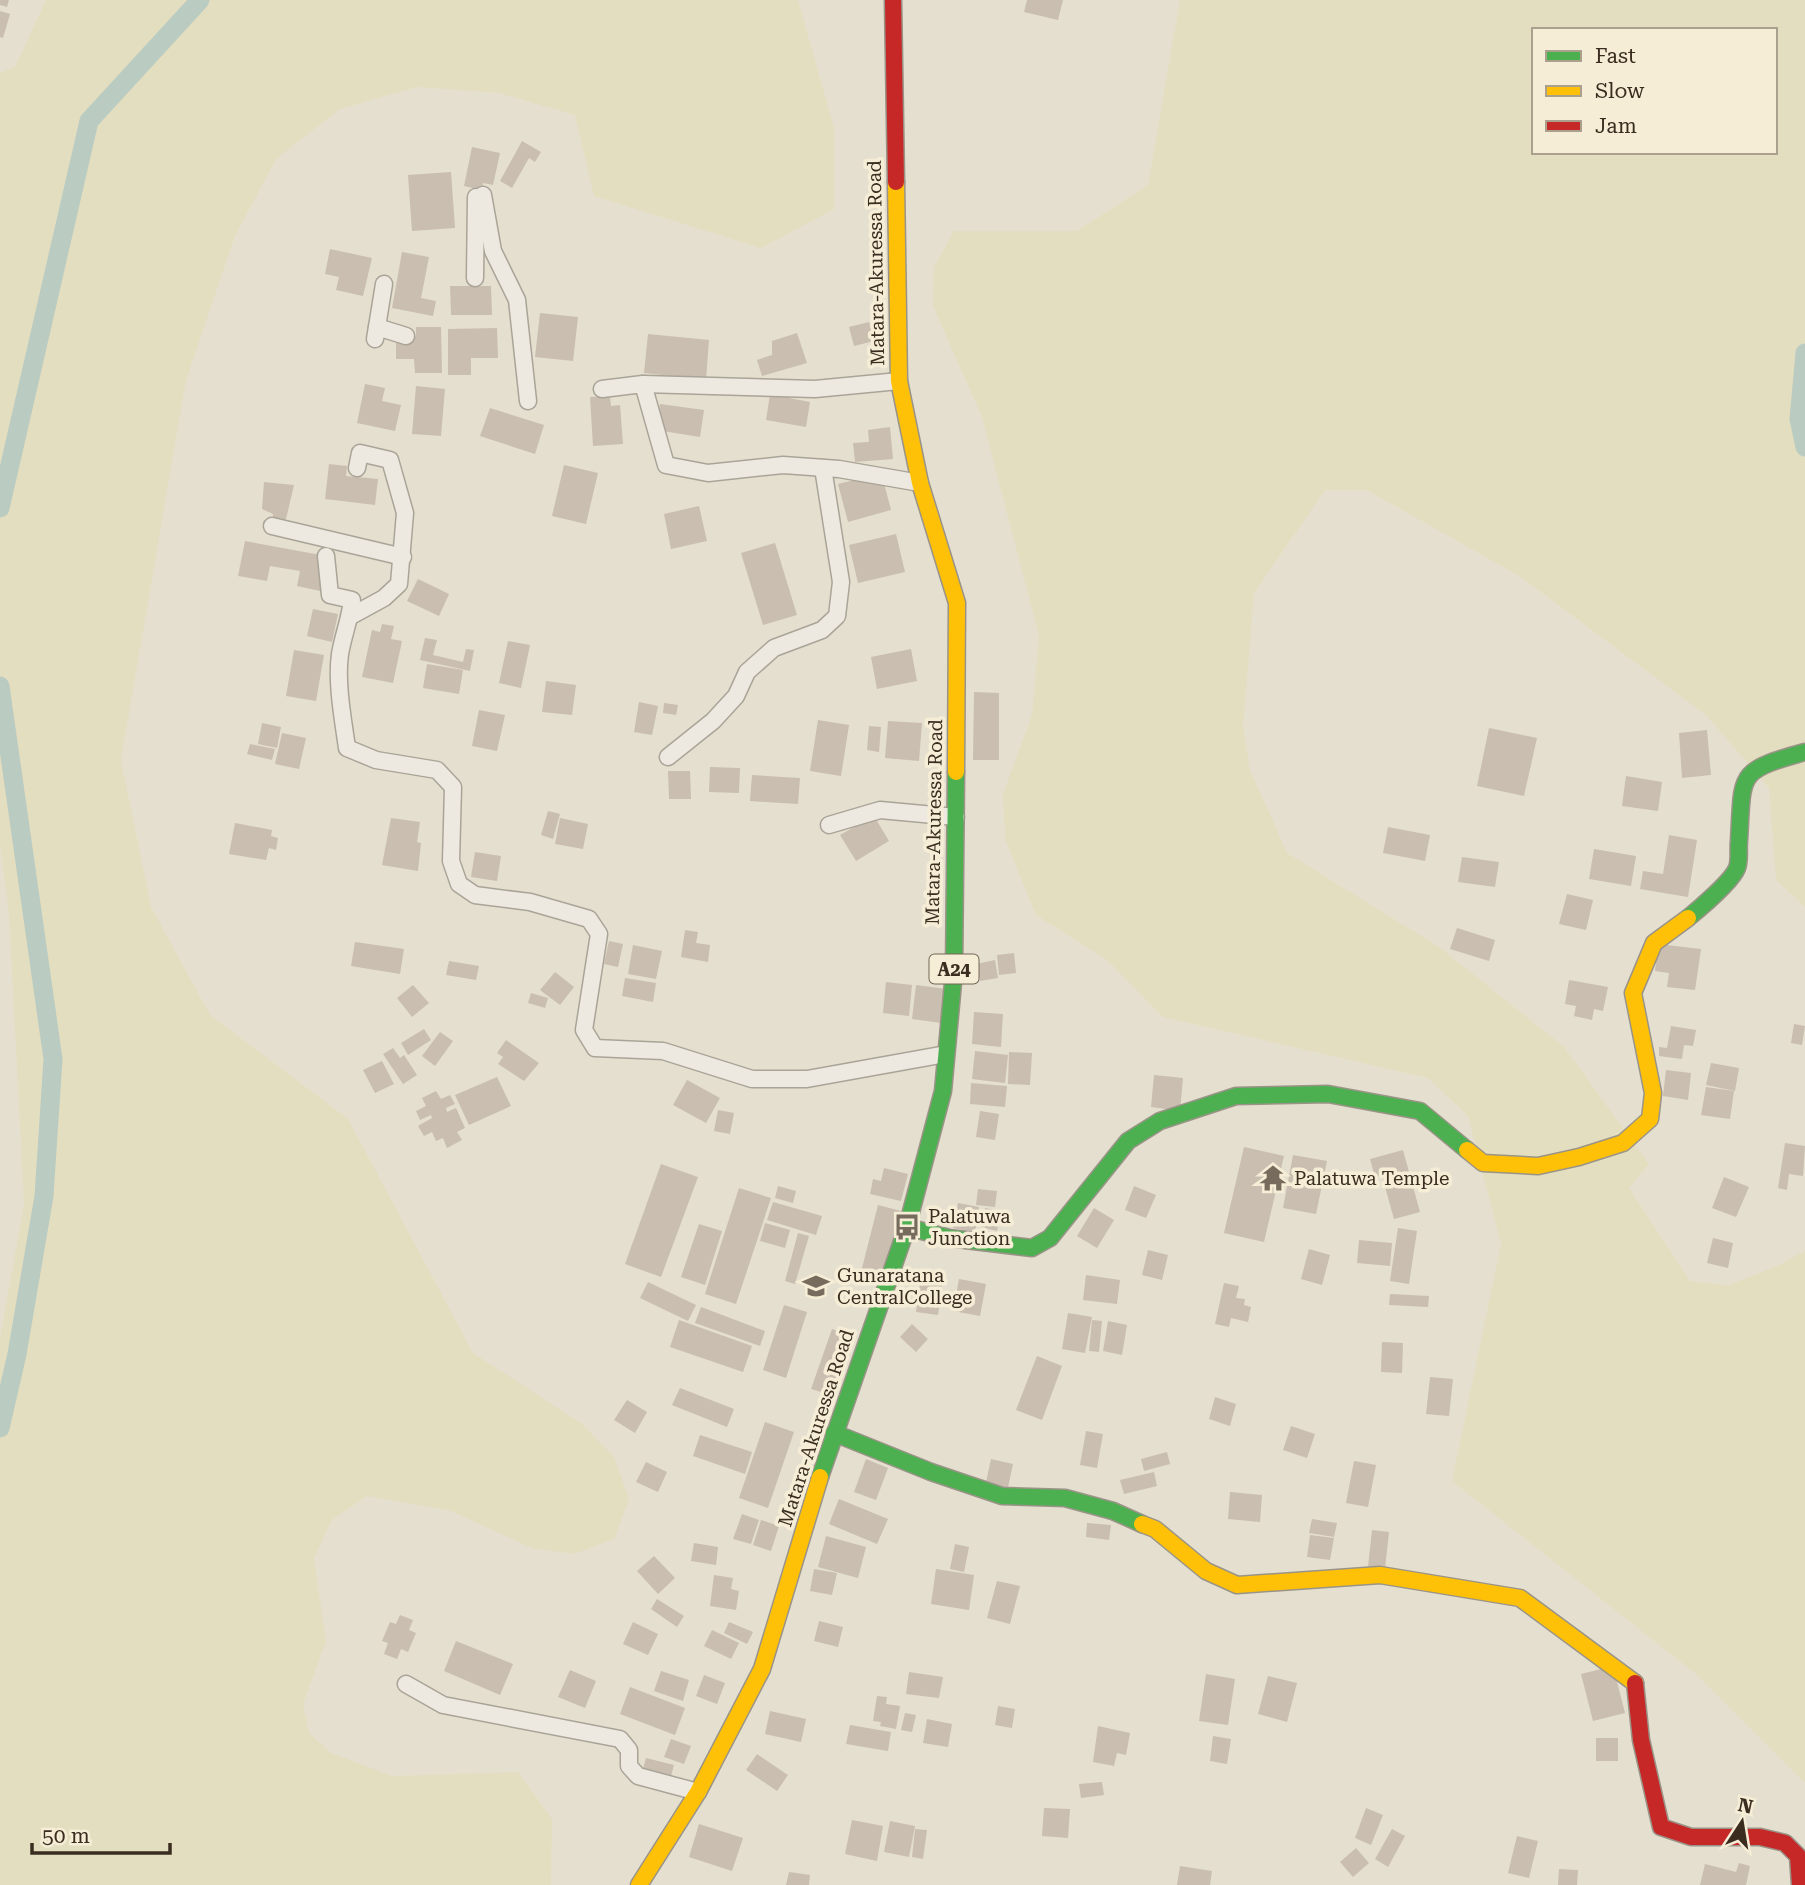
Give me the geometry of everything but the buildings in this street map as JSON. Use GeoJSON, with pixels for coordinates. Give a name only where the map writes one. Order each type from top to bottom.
{"type":"FeatureCollection","features":[{"type":"Feature","properties":{"kind":"main road","name":"Matara-Akuressa Road"},"geometry":{"type":"LineString","coordinates":[[648,1882],[762,1669],[834,1433],[906,1227],[943,1091],[954,972],[957,603],[920,482],[899,381],[893,1]]}},
{"type":"Feature","properties":{"kind":"main road"},"geometry":{"type":"LineString","coordinates":[[906,1227],[949,1238],[1031,1248],[1050,1238],[1128,1140],[1160,1121],[1236,1096],[1328,1094],[1420,1111],[1483,1163],[1538,1166],[1580,1157],[1623,1143],[1650,1118],[1653,1093],[1633,993],[1654,943],[1706,904],[1737,868],[1742,784],[1747,777],[1752,771],[1769,762],[1805,752]]}},
{"type":"Feature","properties":{"kind":"main road"},"geometry":{"type":"LineString","coordinates":[[834,1433],[931,1472],[1002,1496],[1065,1498],[1113,1511],[1155,1529],[1206,1571],[1237,1585],[1380,1575],[1520,1598],[1635,1682],[1641,1740],[1661,1827],[1691,1837],[1760,1837],[1785,1843],[1798,1856],[1800,1885]]}},
{"type":"Feature","properties":{"kind":"street"},"geometry":{"type":"LineString","coordinates":[[475,278],[479,196],[493,251],[517,300],[528,401]]}},
{"type":"Feature","properties":{"kind":"street"},"geometry":{"type":"LineString","coordinates":[[384,284],[376,333],[406,336]]}},
{"type":"Feature","properties":{"kind":"street"},"geometry":{"type":"LineString","coordinates":[[603,389],[643,384],[815,389],[899,381]]}},
{"type":"Feature","properties":{"kind":"street"},"geometry":{"type":"LineString","coordinates":[[643,384],[666,465],[708,473],[783,465],[920,482]]}},
{"type":"Feature","properties":{"kind":"street"},"geometry":{"type":"LineString","coordinates":[[351,616],[384,598],[399,584],[405,513],[390,460],[360,453],[357,468]]}},
{"type":"Feature","properties":{"kind":"street"},"geometry":{"type":"LineString","coordinates":[[668,757],[713,721],[736,696],[747,672],[774,648],[822,630],[837,616],[841,582],[824,468]]}},
{"type":"Feature","properties":{"kind":"street"},"geometry":{"type":"LineString","coordinates":[[272,526],[403,557]]}},
{"type":"Feature","properties":{"kind":"street"},"geometry":{"type":"LineString","coordinates":[[326,556],[330,595],[352,600],[351,616],[340,655],[341,706],[347,748],[376,761],[436,770],[453,787],[452,861],[459,884],[475,895],[530,902],[589,919],[598,934],[584,1030],[595,1048],[663,1051],[752,1079],[807,1079],[946,1054]]}},
{"type":"Feature","properties":{"kind":"street"},"geometry":{"type":"LineString","coordinates":[[829,825],[880,810],[956,817]]}},
{"type":"Feature","properties":{"kind":"street"},"geometry":{"type":"LineString","coordinates":[[407,1684],[443,1705],[620,1739],[629,1749],[629,1766],[638,1776],[698,1792]]}},
{"type":"Feature","properties":{"kind":"shaded area"},"geometry":{"type":"Polygon","coordinates":[[[46,0],[798,0],[834,128],[834,209],[761,248],[594,196],[575,115],[499,93],[417,87],[340,109],[276,159],[235,236],[186,380],[121,760],[151,907],[210,1015],[348,1119],[473,1353],[582,1424],[614,1457],[629,1499],[614,1539],[574,1554],[532,1548],[451,1511],[367,1496],[332,1520],[314,1558],[326,1641],[303,1704],[309,1733],[331,1753],[392,1776],[518,1772],[552,1819],[551,1885],[0,1885],[0,1338],[24,1205],[9,914],[0,846],[0,73],[15,67],[46,0]]]}},
{"type":"Feature","properties":{"kind":"shaded area"},"geometry":{"type":"Polygon","coordinates":[[[1180,0],[1805,0],[1805,907],[1776,880],[1769,788],[1707,716],[1521,577],[1367,490],[1325,490],[1254,593],[1243,727],[1250,770],[1287,853],[1439,947],[1564,1047],[1649,1164],[1629,1188],[1690,1281],[1728,1285],[1775,1267],[1805,1251],[1805,1783],[1696,1674],[1452,1481],[1501,1244],[1468,1116],[1428,1078],[1163,1017],[1107,960],[1036,915],[1005,839],[1003,794],[1032,715],[1039,636],[982,417],[933,306],[934,267],[954,231],[1077,231],[1148,185],[1180,0]]]}},
{"type":"Feature","properties":{"kind":"waterway"},"geometry":{"type":"LineString","coordinates":[[0,508],[89,121],[200,0]]}},
{"type":"Feature","properties":{"kind":"waterway"},"geometry":{"type":"LineString","coordinates":[[1805,353],[1799,419],[1805,447]]}},
{"type":"Feature","properties":{"kind":"waterway"},"geometry":{"type":"LineString","coordinates":[[0,686],[53,1059],[44,1196],[17,1354],[0,1428]]}},
{"type":"Feature","properties":{"kind":"traffic: fast"},"geometry":{"type":"LineString","coordinates":[[1688,918],[1722,887],[1737,868],[1741,801],[1748,778],[1766,764],[1805,752]]}},
{"type":"Feature","properties":{"kind":"traffic: fast"},"geometry":{"type":"LineString","coordinates":[[820,1477],[907,1227],[943,1091],[954,972],[956,772]]}},
{"type":"Feature","properties":{"kind":"traffic: fast"},"geometry":{"type":"LineString","coordinates":[[907,1227],[949,1238],[1032,1248],[1050,1238],[1128,1141],[1160,1121],[1236,1096],[1328,1094],[1420,1111],[1467,1150]]}},
{"type":"Feature","properties":{"kind":"traffic: fast"},"geometry":{"type":"LineString","coordinates":[[834,1433],[931,1472],[1002,1496],[1065,1498],[1113,1511],[1142,1524]]}},
{"type":"Feature","properties":{"kind":"traffic: slow"},"geometry":{"type":"LineString","coordinates":[[896,182],[899,381],[920,483],[957,603],[956,772]]}},
{"type":"Feature","properties":{"kind":"traffic: slow"},"geometry":{"type":"LineString","coordinates":[[1467,1150],[1483,1163],[1538,1166],[1623,1143],[1650,1119],[1653,1093],[1633,993],[1654,943],[1688,918]]}},
{"type":"Feature","properties":{"kind":"traffic: slow"},"geometry":{"type":"LineString","coordinates":[[639,1885],[698,1792],[762,1669],[820,1477]]}},
{"type":"Feature","properties":{"kind":"traffic: slow"},"geometry":{"type":"LineString","coordinates":[[1142,1524],[1155,1529],[1206,1571],[1237,1585],[1380,1575],[1520,1598],[1635,1683]]}},
{"type":"Feature","properties":{"kind":"traffic: jam"},"geometry":{"type":"LineString","coordinates":[[893,0],[896,182]]}},
{"type":"Feature","properties":{"kind":"traffic: jam"},"geometry":{"type":"LineString","coordinates":[[1635,1683],[1641,1740],[1661,1827],[1691,1837],[1760,1837],[1785,1843],[1798,1856],[1800,1885]]}},
{"type":"Feature","properties":{"kind":"place","name":"Palatuwa Temple"},"geometry":{"type":"Point","coordinates":[1273,1178]}},
{"type":"Feature","properties":{"kind":"place","name":"Palatuwa Junction"},"geometry":{"type":"Point","coordinates":[907,1227]}},
{"type":"Feature","properties":{"kind":"place","name":"Gunaratana CentralCollege"},"geometry":{"type":"Point","coordinates":[816,1286]}}]}
